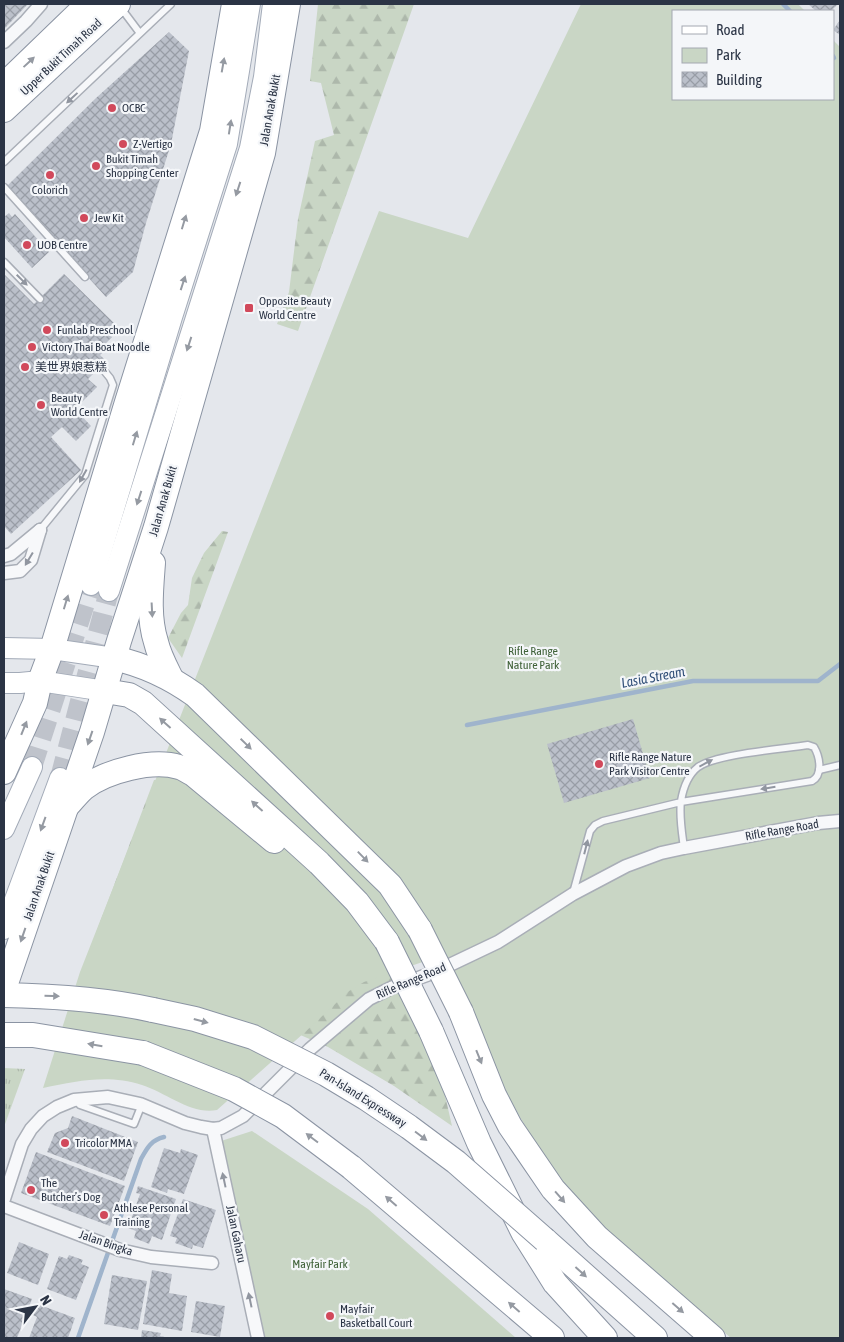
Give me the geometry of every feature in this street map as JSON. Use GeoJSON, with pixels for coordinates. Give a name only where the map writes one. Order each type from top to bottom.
{"type":"FeatureCollection","features":[{"type":"Feature","properties":{"kind":"highway","name":"Upper Bukit Timah Road"},"geometry":{"type":"LineString","coordinates":[[4,85],[88,4]]}},
{"type":"Feature","properties":{"kind":"highway","name":"Upper Bukit Timah Road"},"geometry":{"type":"LineString","coordinates":[[4,110],[118,4]]}},
{"type":"Feature","properties":{"kind":"highway","name":"Jalan Anak Bukit"},"geometry":{"type":"LineString","coordinates":[[4,989],[105,691],[156,527],[263,154],[288,4]]}},
{"type":"Feature","properties":{"kind":"highway"},"geometry":{"type":"LineString","coordinates":[[4,772],[35,703],[40,681],[52,649],[212,131],[232,9]]}},
{"type":"Feature","properties":{"kind":"highway"},"geometry":{"type":"LineString","coordinates":[[156,527],[151,586],[153,630],[161,657],[171,678]]}},
{"type":"Feature","properties":{"kind":"highway"},"geometry":{"type":"LineString","coordinates":[[114,658],[131,662],[171,678],[195,695],[390,885],[420,930],[461,1012],[494,1095],[510,1126],[553,1189],[597,1237],[713,1338]]}},
{"type":"Feature","properties":{"kind":"highway"},"geometry":{"type":"LineString","coordinates":[[105,691],[129,695],[143,703],[319,863],[357,902],[387,942],[431,1031],[479,1143],[523,1232],[556,1283],[605,1338]]}},
{"type":"Feature","properties":{"kind":"highway"},"geometry":{"type":"LineString","coordinates":[[67,806],[84,788],[110,775],[153,765],[166,764],[181,767],[208,785],[222,799],[279,845],[319,863]]}},
{"type":"Feature","properties":{"kind":"highway","name":"Pan-Island Expressway"},"geometry":{"type":"LineString","coordinates":[[4,995],[65,997],[126,1004],[224,1027],[253,1037],[287,1053],[366,1098],[456,1162],[655,1338]]}},
{"type":"Feature","properties":{"kind":"highway"},"geometry":{"type":"LineString","coordinates":[[4,1036],[33,1035],[143,1053],[234,1089],[283,1116],[351,1167],[552,1338]]}},
{"type":"Feature","properties":{"kind":"main road","name":"Jalan Anak Bukit"},"geometry":{"type":"LineString","coordinates":[[250,4],[228,144],[172,317],[100,588],[250,148],[264,77],[273,4]]}},
{"type":"Feature","properties":{"kind":"main road"},"geometry":{"type":"LineString","coordinates":[[4,648],[52,649],[114,658]]}},
{"type":"Feature","properties":{"kind":"main road"},"geometry":{"type":"LineString","coordinates":[[4,682],[40,681],[105,691]]}},
{"type":"Feature","properties":{"kind":"main road"},"geometry":{"type":"LineString","coordinates":[[4,829],[32,766]]}},
{"type":"Feature","properties":{"kind":"main road","name":"Jalan Anak Bukit"},"geometry":{"type":"LineString","coordinates":[[4,928],[60,778]]}},
{"type":"Feature","properties":{"kind":"street"},"geometry":{"type":"LineString","coordinates":[[4,42],[42,4]]}},
{"type":"Feature","properties":{"kind":"street"},"geometry":{"type":"LineString","coordinates":[[4,556],[11,554],[40,530]]}},
{"type":"Feature","properties":{"kind":"street"},"geometry":{"type":"LineString","coordinates":[[4,573],[20,571],[31,560],[40,530]]}},
{"type":"Feature","properties":{"kind":"street","name":"Rifle Range Road"},"geometry":{"type":"LineString","coordinates":[[213,1129],[229,1125],[243,1116],[310,1049],[369,999],[435,972],[498,942],[573,894],[646,858],[684,848],[818,823],[840,821]]}},
{"type":"Feature","properties":{"kind":"street"},"geometry":{"type":"LineString","coordinates":[[4,1199],[22,1144],[31,1129],[42,1116],[74,1100],[83,1103],[108,1097],[142,1104],[186,1123],[213,1129]]}},
{"type":"Feature","properties":{"kind":"street","name":"Jalan Gaharu"},"geometry":{"type":"LineString","coordinates":[[213,1129],[258,1338]]}},
{"type":"Feature","properties":{"kind":"street","name":"Jalan Bingka"},"geometry":{"type":"LineString","coordinates":[[4,1206],[120,1250],[151,1257],[212,1264]]}},
{"type":"Feature","properties":{"kind":"lane"},"geometry":{"type":"LineString","coordinates":[[118,4],[139,32]]}},
{"type":"Feature","properties":{"kind":"lane"},"geometry":{"type":"LineString","coordinates":[[4,162],[139,32],[171,4]]}},
{"type":"Feature","properties":{"kind":"lane"},"geometry":{"type":"LineString","coordinates":[[4,187],[85,277]]}},
{"type":"Feature","properties":{"kind":"lane"},"geometry":{"type":"LineString","coordinates":[[4,262],[40,298]]}},
{"type":"Feature","properties":{"kind":"lane"},"geometry":{"type":"LineString","coordinates":[[40,530],[85,474],[113,385],[110,378],[100,367]]}},
{"type":"Feature","properties":{"kind":"lane"},"geometry":{"type":"LineString","coordinates":[[573,894],[590,831],[594,826],[612,818],[681,802],[812,781],[816,779],[819,770],[816,750],[811,745],[714,759],[702,764],[691,775],[685,786],[681,802],[680,814],[684,848]]}},
{"type":"Feature","properties":{"kind":"lane"},"geometry":{"type":"LineString","coordinates":[[819,770],[840,765]]}},
{"type":"Feature","properties":{"kind":"lane"},"geometry":{"type":"LineString","coordinates":[[83,1103],[134,1124],[142,1104]]}},
{"type":"Feature","properties":{"kind":"green space"},"geometry":{"type":"Polygon","coordinates":[[[318,4],[414,4],[298,331],[277,324],[289,292],[298,219],[315,141],[334,135],[321,83],[310,81],[318,4]]]}},
{"type":"Feature","properties":{"kind":"green space","name":"Rifle Range Nature Park"},"geometry":{"type":"Polygon","coordinates":[[[581,4],[798,4],[804,10],[672,10],[672,100],[834,100],[834,41],[840,47],[840,1338],[731,1338],[647,1267],[607,1230],[570,1190],[549,1163],[531,1135],[499,1077],[443,955],[364,982],[349,991],[217,1110],[207,1111],[188,1106],[142,1085],[117,1080],[80,1081],[43,1088],[80,972],[379,211],[468,238],[581,4]]]}},
{"type":"Feature","properties":{"kind":"green space"},"geometry":{"type":"Polygon","coordinates":[[[222,531],[228,532],[182,658],[168,638],[181,613],[188,605],[192,578],[204,553],[222,531]]]}},
{"type":"Feature","properties":{"kind":"green space"},"geometry":{"type":"Polygon","coordinates":[[[154,780],[174,780],[372,941],[439,1069],[452,1126],[394,1086],[328,1047],[252,1014],[80,975],[154,780]]]}},
{"type":"Feature","properties":{"kind":"green space"},"geometry":{"type":"Polygon","coordinates":[[[4,1068],[25,1069],[4,1127],[4,1068]]]}},
{"type":"Feature","properties":{"kind":"green space","name":"Mayfair Park"},"geometry":{"type":"Polygon","coordinates":[[[252,1131],[368,1209],[516,1338],[261,1338],[218,1142],[252,1131]]]}},
{"type":"Feature","properties":{"kind":"building"},"geometry":{"type":"Polygon","coordinates":[[[4,4],[28,4],[4,29],[4,4]]]}},
{"type":"Feature","properties":{"kind":"building"},"geometry":{"type":"Polygon","coordinates":[[[808,4],[838,4],[832,10],[815,10],[808,4]]]}},
{"type":"Feature","properties":{"kind":"building"},"geometry":{"type":"Polygon","coordinates":[[[840,20],[840,35],[834,29],[840,20]]]}},
{"type":"Feature","properties":{"kind":"building","name":"Bukit Timah Shopping Center"},"geometry":{"type":"Polygon","coordinates":[[[169,32],[189,51],[171,144],[133,272],[106,297],[6,187],[96,98],[169,32]]]}},
{"type":"Feature","properties":{"kind":"building","name":"UOB Centre"},"geometry":{"type":"Polygon","coordinates":[[[9,213],[12,217],[15,214],[49,252],[32,268],[4,237],[4,217],[9,213]]]}},
{"type":"Feature","properties":{"kind":"building","name":"Beauty World Centre"},"geometry":{"type":"Polygon","coordinates":[[[4,274],[34,304],[64,274],[115,324],[108,332],[112,337],[104,345],[108,348],[100,355],[106,361],[88,379],[97,387],[75,409],[91,426],[76,441],[62,427],[51,437],[81,470],[11,534],[4,526],[4,274]]]}},
{"type":"Feature","properties":{"kind":"building","name":"Rifle Range Nature Park Visitor Centre"},"geometry":{"type":"Polygon","coordinates":[[[633,719],[650,778],[564,803],[547,744],[633,719]]]}},
{"type":"Feature","properties":{"kind":"building"},"geometry":{"type":"Polygon","coordinates":[[[72,1116],[138,1142],[124,1181],[47,1152],[55,1133],[68,1128],[72,1116]]]}},
{"type":"Feature","properties":{"kind":"building"},"geometry":{"type":"Polygon","coordinates":[[[164,1148],[180,1153],[181,1149],[198,1155],[184,1194],[168,1189],[167,1193],[151,1187],[164,1148]]]}},
{"type":"Feature","properties":{"kind":"building"},"geometry":{"type":"Polygon","coordinates":[[[36,1152],[125,1186],[110,1226],[21,1193],[36,1152]]]}},
{"type":"Feature","properties":{"kind":"building"},"geometry":{"type":"Polygon","coordinates":[[[138,1186],[176,1199],[162,1240],[152,1236],[149,1244],[134,1238],[136,1231],[128,1228],[140,1194],[136,1193],[138,1186]]]}},
{"type":"Feature","properties":{"kind":"building"},"geometry":{"type":"Polygon","coordinates":[[[183,1199],[216,1210],[203,1248],[193,1245],[192,1249],[175,1243],[177,1238],[170,1236],[183,1199]]]}},
{"type":"Feature","properties":{"kind":"building"},"geometry":{"type":"Polygon","coordinates":[[[19,1242],[49,1254],[38,1285],[7,1273],[19,1242]]]}},
{"type":"Feature","properties":{"kind":"building"},"geometry":{"type":"Polygon","coordinates":[[[69,1255],[83,1260],[81,1264],[89,1267],[76,1300],[47,1289],[59,1256],[67,1259],[69,1255]]]}},
{"type":"Feature","properties":{"kind":"building"},"geometry":{"type":"Polygon","coordinates":[[[152,1270],[172,1274],[169,1293],[187,1296],[182,1331],[143,1324],[152,1270]]]}},
{"type":"Feature","properties":{"kind":"building"},"geometry":{"type":"Polygon","coordinates":[[[112,1275],[147,1281],[138,1330],[104,1324],[112,1275]]]}},
{"type":"Feature","properties":{"kind":"building"},"geometry":{"type":"Polygon","coordinates":[[[4,1289],[32,1299],[17,1338],[4,1338],[4,1289]]]}},
{"type":"Feature","properties":{"kind":"building"},"geometry":{"type":"Polygon","coordinates":[[[196,1301],[225,1306],[220,1337],[191,1332],[196,1301]]]}},
{"type":"Feature","properties":{"kind":"building"},"geometry":{"type":"Polygon","coordinates":[[[37,1304],[75,1318],[68,1338],[29,1338],[37,1317],[33,1315],[37,1304]]]}},
{"type":"Feature","properties":{"kind":"building"},"geometry":{"type":"Polygon","coordinates":[[[142,1330],[161,1333],[160,1336],[169,1338],[141,1338],[142,1330]]]}},
{"type":"Feature","properties":{"kind":"waterway"},"geometry":{"type":"LineString","coordinates":[[783,4],[789,10]]}},
{"type":"Feature","properties":{"kind":"waterway","name":"Lasia Stream"},"geometry":{"type":"LineString","coordinates":[[467,725],[693,681],[818,681],[840,664]]}},
{"type":"Feature","properties":{"kind":"waterway"},"geometry":{"type":"LineString","coordinates":[[78,1338],[141,1159],[153,1142],[164,1137]]}},
{"type":"Feature","properties":{"kind":"tunnel"},"geometry":{"type":"LineString","coordinates":[[32,767],[91,585]]}},
{"type":"Feature","properties":{"kind":"tunnel"},"geometry":{"type":"LineString","coordinates":[[60,778],[109,591]]}},
{"type":"Feature","properties":{"kind":"place","name":"OCBC"},"geometry":{"type":"Point","coordinates":[112,108]}},
{"type":"Feature","properties":{"kind":"place","name":"Z-Vertigo"},"geometry":{"type":"Point","coordinates":[123,144]}},
{"type":"Feature","properties":{"kind":"place","name":"Bukit Timah Shopping Center"},"geometry":{"type":"Point","coordinates":[96,166]}},
{"type":"Feature","properties":{"kind":"place","name":"Colorich"},"geometry":{"type":"Point","coordinates":[50,175]}},
{"type":"Feature","properties":{"kind":"place","name":"Jew Kit"},"geometry":{"type":"Point","coordinates":[84,218]}},
{"type":"Feature","properties":{"kind":"place","name":"UOB Centre"},"geometry":{"type":"Point","coordinates":[27,245]}},
{"type":"Feature","properties":{"kind":"place","name":"Opposite Beauty World Centre"},"geometry":{"type":"Point","coordinates":[249,308]}},
{"type":"Feature","properties":{"kind":"place","name":"Funlab Preschool"},"geometry":{"type":"Point","coordinates":[47,330]}},
{"type":"Feature","properties":{"kind":"place","name":"Victory Thai Boat Noodle"},"geometry":{"type":"Point","coordinates":[32,347]}},
{"type":"Feature","properties":{"kind":"place","name":"美世界娘惹糕"},"geometry":{"type":"Point","coordinates":[25,367]}},
{"type":"Feature","properties":{"kind":"place","name":"Beauty World Centre"},"geometry":{"type":"Point","coordinates":[41,405]}},
{"type":"Feature","properties":{"kind":"place","name":"Rifle Range Nature Park Visitor Centre"},"geometry":{"type":"Point","coordinates":[599,764]}},
{"type":"Feature","properties":{"kind":"place","name":"Tricolor MMA"},"geometry":{"type":"Point","coordinates":[65,1143]}},
{"type":"Feature","properties":{"kind":"place","name":"The Butcher’s Dog"},"geometry":{"type":"Point","coordinates":[31,1190]}},
{"type":"Feature","properties":{"kind":"place","name":"Athlese Personal Training"},"geometry":{"type":"Point","coordinates":[104,1215]}},
{"type":"Feature","properties":{"kind":"place","name":"Mayfair Basketball Court"},"geometry":{"type":"Point","coordinates":[330,1316]}}]}
